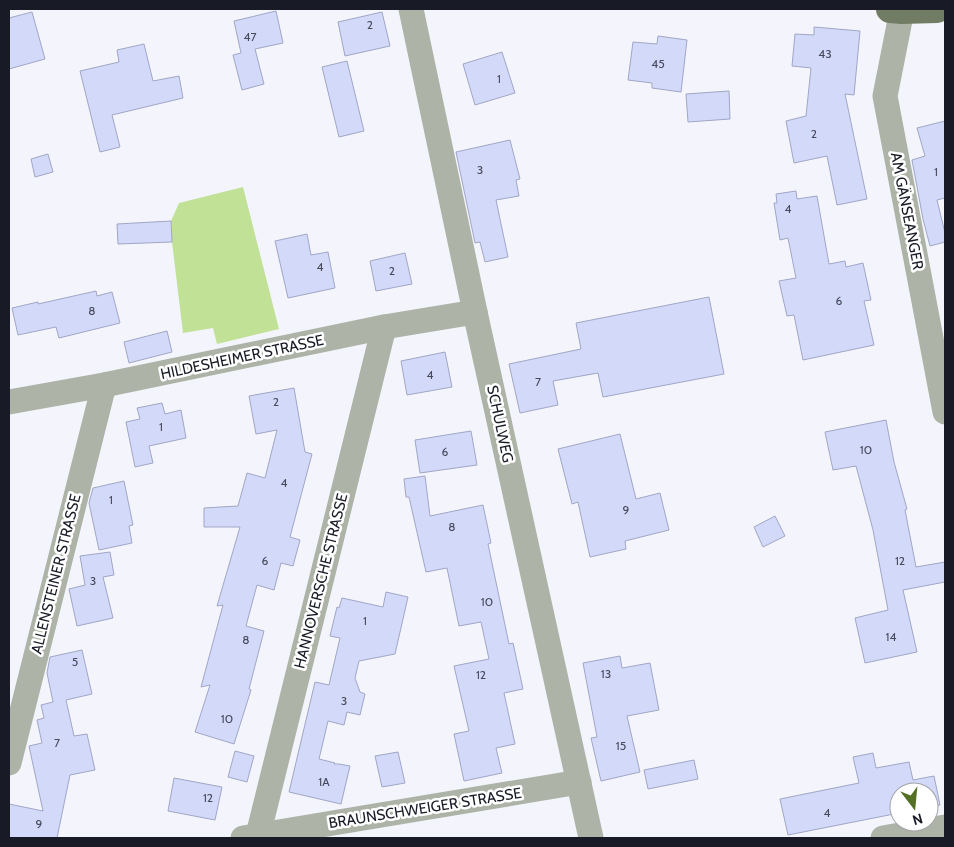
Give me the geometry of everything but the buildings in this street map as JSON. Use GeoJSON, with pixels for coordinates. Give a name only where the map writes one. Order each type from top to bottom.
{"type":"FeatureCollection","features":[{"type":"Feature","properties":{"kind":"main road"},"geometry":{"type":"LineString","coordinates":[[896,9],[937,9]]}},
{"type":"Feature","properties":{"kind":"street","name":"SCHULWEG"},"geometry":{"type":"LineString","coordinates":[[411,9],[475,312],[591,838]]}},
{"type":"Feature","properties":{"kind":"street","name":"AM GÄNSEANGER"},"geometry":{"type":"LineString","coordinates":[[896,9],[884,96],[945,412]]}},
{"type":"Feature","properties":{"kind":"street","name":"HILDESHEIMER STRASSE"},"geometry":{"type":"LineString","coordinates":[[9,402],[104,385],[384,328],[475,312]]}},
{"type":"Feature","properties":{"kind":"street","name":"HANNOVERSCHE STRASSE"},"geometry":{"type":"LineString","coordinates":[[249,837],[384,328]]}},
{"type":"Feature","properties":{"kind":"street","name":"ALLENSTEINER STRASSE"},"geometry":{"type":"LineString","coordinates":[[9,763],[104,385]]}},
{"type":"Feature","properties":{"kind":"street","name":"BRAUNSCHWEIGER STRASSE"},"geometry":{"type":"LineString","coordinates":[[249,837],[579,782]]}},
{"type":"Feature","properties":{"kind":"street"},"geometry":{"type":"LineString","coordinates":[[883,838],[945,827]]}},
{"type":"Feature","properties":{"kind":"green space"},"geometry":{"type":"Polygon","coordinates":[[[243,187],[279,329],[217,344],[213,328],[183,333],[171,221],[179,203],[243,187]]]}}]}
